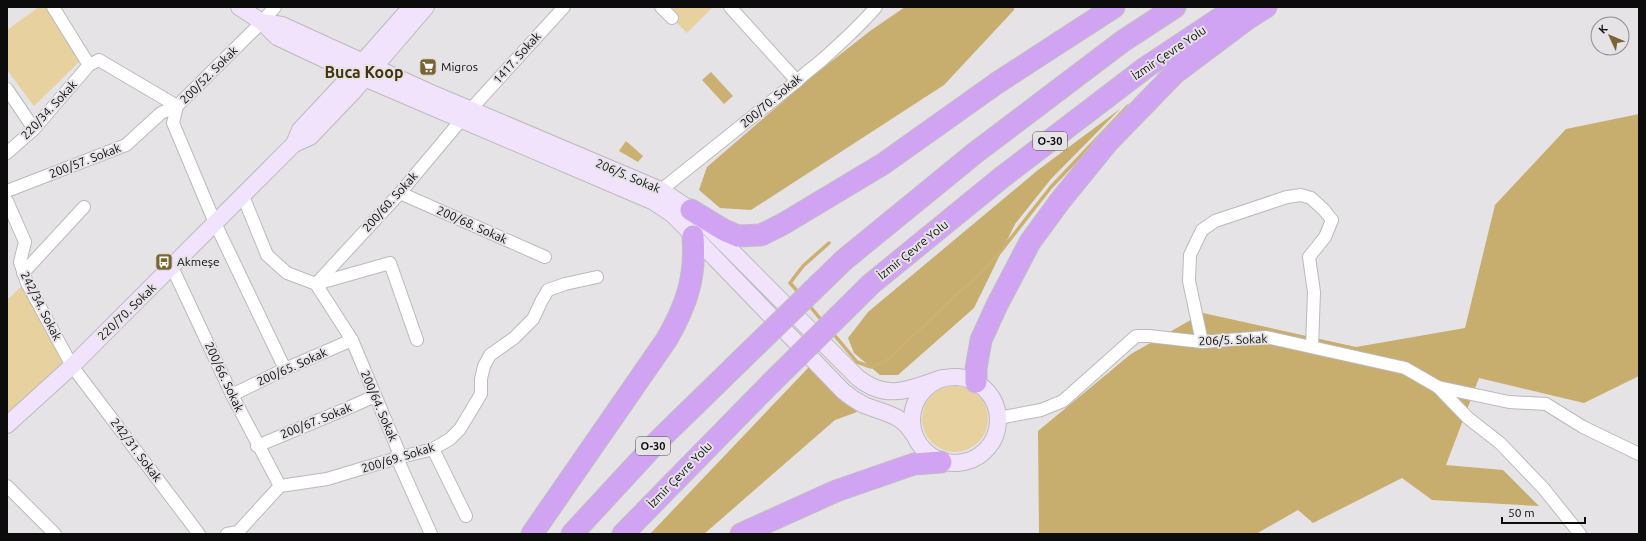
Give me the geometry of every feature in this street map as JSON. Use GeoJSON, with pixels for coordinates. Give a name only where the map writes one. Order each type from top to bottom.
{"type":"FeatureCollection","features":[{"type":"Feature","properties":{"kind":"highway"},"geometry":{"type":"LineString","coordinates":[[691,210],[724,230],[738,236],[761,235],[783,224],[883,164],[997,83],[1114,7]]}},
{"type":"Feature","properties":{"kind":"highway","name":"O-30"},"geometry":{"type":"LineString","coordinates":[[572,534],[657,442],[844,260],[876,232],[981,148],[1123,42],[1175,7]]}},
{"type":"Feature","properties":{"kind":"highway","name":"İzmir Çevre Yolu"},"geometry":{"type":"LineString","coordinates":[[623,534],[770,384],[871,284],[1001,178],[1145,68],[1237,7]]}},
{"type":"Feature","properties":{"kind":"highway"},"geometry":{"type":"LineString","coordinates":[[976,382],[976,369],[981,340],[996,305],[1030,242],[1060,201],[1108,142],[1171,78],[1247,19],[1266,7]]}},
{"type":"Feature","properties":{"kind":"highway"},"geometry":{"type":"LineString","coordinates":[[532,534],[667,340],[679,318],[688,295],[695,257],[693,236]]}},
{"type":"Feature","properties":{"kind":"highway"},"geometry":{"type":"LineString","coordinates":[[741,534],[836,491],[914,464],[942,462]]}},
{"type":"Feature","properties":{"kind":"main road","name":"206/5. Sokak"},"geometry":{"type":"LineString","coordinates":[[239,7],[262,22],[278,37],[363,70],[467,114],[661,190],[691,210],[868,386],[880,391],[894,392],[909,390],[942,378]]}},
{"type":"Feature","properties":{"kind":"main road"},"geometry":{"type":"LineString","coordinates":[[363,70],[411,7]]}},
{"type":"Feature","properties":{"kind":"main road"},"geometry":{"type":"LineString","coordinates":[[363,70],[426,7]]}},
{"type":"Feature","properties":{"kind":"main road","name":"220/70. Sokak"},"geometry":{"type":"LineString","coordinates":[[7,425],[72,366],[172,267],[294,144],[300,130],[363,70]]}},
{"type":"Feature","properties":{"kind":"main road","name":"206/5. Sokak"},"geometry":{"type":"LineString","coordinates":[[467,114],[542,155],[654,202],[672,214],[843,392],[859,403],[901,419],[908,425],[913,434]]}},
{"type":"Feature","properties":{"kind":"main road"},"geometry":{"type":"LineString","coordinates":[[960,377],[976,382],[992,397],[996,404],[998,418],[996,435],[990,446],[981,455],[974,459],[958,464],[942,462],[934,459],[924,451],[913,434],[911,417],[916,400],[927,387],[942,378],[960,377]]}},
{"type":"Feature","properties":{"kind":"street"},"geometry":{"type":"LineString","coordinates":[[53,7],[90,65]]}},
{"type":"Feature","properties":{"kind":"street","name":"200/52. Sokak"},"geometry":{"type":"LineString","coordinates":[[90,65],[99,60],[177,106],[262,22],[275,7]]}},
{"type":"Feature","properties":{"kind":"street","name":"1417. Sokak"},"geometry":{"type":"LineString","coordinates":[[467,114],[564,7]]}},
{"type":"Feature","properties":{"kind":"street"},"geometry":{"type":"LineString","coordinates":[[661,7],[672,18]]}},
{"type":"Feature","properties":{"kind":"street"},"geometry":{"type":"LineString","coordinates":[[730,7],[797,81]]}},
{"type":"Feature","properties":{"kind":"street","name":"200/70. Sokak"},"geometry":{"type":"LineString","coordinates":[[661,190],[797,81],[856,29],[876,7]]}},
{"type":"Feature","properties":{"kind":"street","name":"220/34. Sokak"},"geometry":{"type":"LineString","coordinates":[[7,153],[34,129],[90,65]]}},
{"type":"Feature","properties":{"kind":"street"},"geometry":{"type":"LineString","coordinates":[[7,89],[34,129]]}},
{"type":"Feature","properties":{"kind":"street"},"geometry":{"type":"LineString","coordinates":[[177,106],[173,123],[215,223],[285,369]]}},
{"type":"Feature","properties":{"kind":"street","name":"200/57. Sokak"},"geometry":{"type":"LineString","coordinates":[[7,191],[126,145],[161,113],[177,106]]}},
{"type":"Feature","properties":{"kind":"street","name":"200/60. Sokak"},"geometry":{"type":"LineString","coordinates":[[316,284],[400,192],[467,114]]}},
{"type":"Feature","properties":{"kind":"street","name":"200/68. Sokak"},"geometry":{"type":"LineString","coordinates":[[400,192],[545,257]]}},
{"type":"Feature","properties":{"kind":"street"},"geometry":{"type":"LineString","coordinates":[[1202,342],[1189,281],[1190,255],[1202,230],[1215,221],[1287,197],[1301,195],[1311,198],[1332,220],[1325,237],[1309,257],[1314,292],[1312,347]]}},
{"type":"Feature","properties":{"kind":"street"},"geometry":{"type":"LineString","coordinates":[[243,196],[267,255],[287,272],[316,284],[390,263],[417,340]]}},
{"type":"Feature","properties":{"kind":"street","name":"242/34. Sokak"},"geometry":{"type":"LineString","coordinates":[[7,201],[25,242],[20,262],[23,273],[72,366]]}},
{"type":"Feature","properties":{"kind":"street"},"geometry":{"type":"LineString","coordinates":[[23,273],[84,207]]}},
{"type":"Feature","properties":{"kind":"street","name":"200/66. Sokak"},"geometry":{"type":"LineString","coordinates":[[172,267],[257,446],[280,486]]}},
{"type":"Feature","properties":{"kind":"street","name":"200/69. Sokak"},"geometry":{"type":"LineString","coordinates":[[280,486],[327,479],[433,449],[450,439],[460,429],[481,394],[481,379],[484,366],[490,355],[514,338],[533,319],[548,290],[565,284],[597,277]]}},
{"type":"Feature","properties":{"kind":"street","name":"200/64. Sokak"},"geometry":{"type":"LineString","coordinates":[[316,284],[352,340],[398,450],[397,458],[431,534]]}},
{"type":"Feature","properties":{"kind":"street","name":"206/5. Sokak"},"geometry":{"type":"LineString","coordinates":[[998,418],[1041,410],[1063,401],[1136,336],[1202,342],[1266,337],[1405,368],[1438,387]]}},
{"type":"Feature","properties":{"kind":"street","name":"200/65. Sokak"},"geometry":{"type":"LineString","coordinates":[[232,395],[285,369],[352,340]]}},
{"type":"Feature","properties":{"kind":"street","name":"242/31. Sokak"},"geometry":{"type":"LineString","coordinates":[[72,366],[199,534]]}},
{"type":"Feature","properties":{"kind":"street"},"geometry":{"type":"LineString","coordinates":[[1438,387],[1509,402],[1546,404],[1583,427],[1639,454]]}},
{"type":"Feature","properties":{"kind":"street"},"geometry":{"type":"LineString","coordinates":[[1438,387],[1468,418],[1500,442],[1544,489],[1580,534]]}},
{"type":"Feature","properties":{"kind":"street","name":"200/67. Sokak"},"geometry":{"type":"LineString","coordinates":[[257,446],[375,396]]}},
{"type":"Feature","properties":{"kind":"street"},"geometry":{"type":"LineString","coordinates":[[433,449],[466,516]]}},
{"type":"Feature","properties":{"kind":"street"},"geometry":{"type":"LineString","coordinates":[[7,486],[47,531]]}},
{"type":"Feature","properties":{"kind":"street"},"geometry":{"type":"LineString","coordinates":[[227,534],[238,532],[280,486]]}},
{"type":"Feature","properties":{"kind":"shaded area"},"geometry":{"type":"Polygon","coordinates":[[[39,7],[46,7],[81,60],[34,106],[7,70],[7,30],[39,7]]]}},
{"type":"Feature","properties":{"kind":"shaded area"},"geometry":{"type":"Polygon","coordinates":[[[661,7],[713,7],[687,33],[661,7]]]}},
{"type":"Feature","properties":{"kind":"shaded area"},"geometry":{"type":"Polygon","coordinates":[[[905,7],[1014,7],[1014,10],[944,85],[751,210],[720,208],[699,190],[707,167],[809,79],[870,31],[905,7]]]}},
{"type":"Feature","properties":{"kind":"shaded area"},"geometry":{"type":"Polygon","coordinates":[[[711,72],[733,96],[724,104],[702,80],[711,72]]]}},
{"type":"Feature","properties":{"kind":"shaded area"},"geometry":{"type":"Polygon","coordinates":[[[1120,109],[1051,179],[1015,224],[974,308],[898,375],[880,375],[854,353],[848,338],[868,312],[1038,170],[1120,109]]]}},
{"type":"Feature","properties":{"kind":"shaded area"},"geometry":{"type":"Polygon","coordinates":[[[1639,114],[1639,376],[1584,403],[1479,378],[1446,465],[1503,470],[1539,506],[1432,500],[1402,478],[1313,523],[1298,510],[1256,534],[1039,534],[1038,431],[1131,354],[1203,313],[1356,347],[1465,328],[1495,205],[1566,129],[1639,114]]]}},
{"type":"Feature","properties":{"kind":"shaded area"},"geometry":{"type":"Polygon","coordinates":[[[626,141],[643,156],[638,162],[619,151],[626,141]]]}},
{"type":"Feature","properties":{"kind":"shaded area"},"geometry":{"type":"Polygon","coordinates":[[[24,284],[64,362],[7,415],[7,300],[24,284]]]}},
{"type":"Feature","properties":{"kind":"shaded area"},"geometry":{"type":"Polygon","coordinates":[[[809,367],[857,412],[835,420],[704,534],[650,534],[809,367]]]}},
{"type":"Feature","properties":{"kind":"shaded area"},"geometry":{"type":"Polygon","coordinates":[[[955,386],[968,388],[978,396],[986,406],[988,419],[986,432],[978,442],[968,450],[955,452],[942,450],[932,442],[924,432],[922,419],[924,406],[932,396],[942,388],[955,386]]]}},
{"type":"Feature","properties":{"kind":"waterway"},"geometry":{"type":"LineString","coordinates":[[831,331],[857,362],[871,367],[887,360],[993,261],[1051,187],[1128,106]]}},
{"type":"Feature","properties":{"kind":"waterway"},"geometry":{"type":"LineString","coordinates":[[800,294],[790,283],[803,266],[829,243]]}},
{"type":"Feature","properties":{"kind":"waterway"},"geometry":{"type":"LineString","coordinates":[[808,304],[823,322]]}},
{"type":"Feature","properties":{"kind":"place","name":"Migros"},"geometry":{"type":"Point","coordinates":[428,67]}},
{"type":"Feature","properties":{"kind":"place","name":"Akmeşe"},"geometry":{"type":"Point","coordinates":[164,262]}},
{"type":"Feature","properties":{"kind":"district","name":"Buca Koop"},"geometry":{"type":"Point","coordinates":[364,72]}}]}
